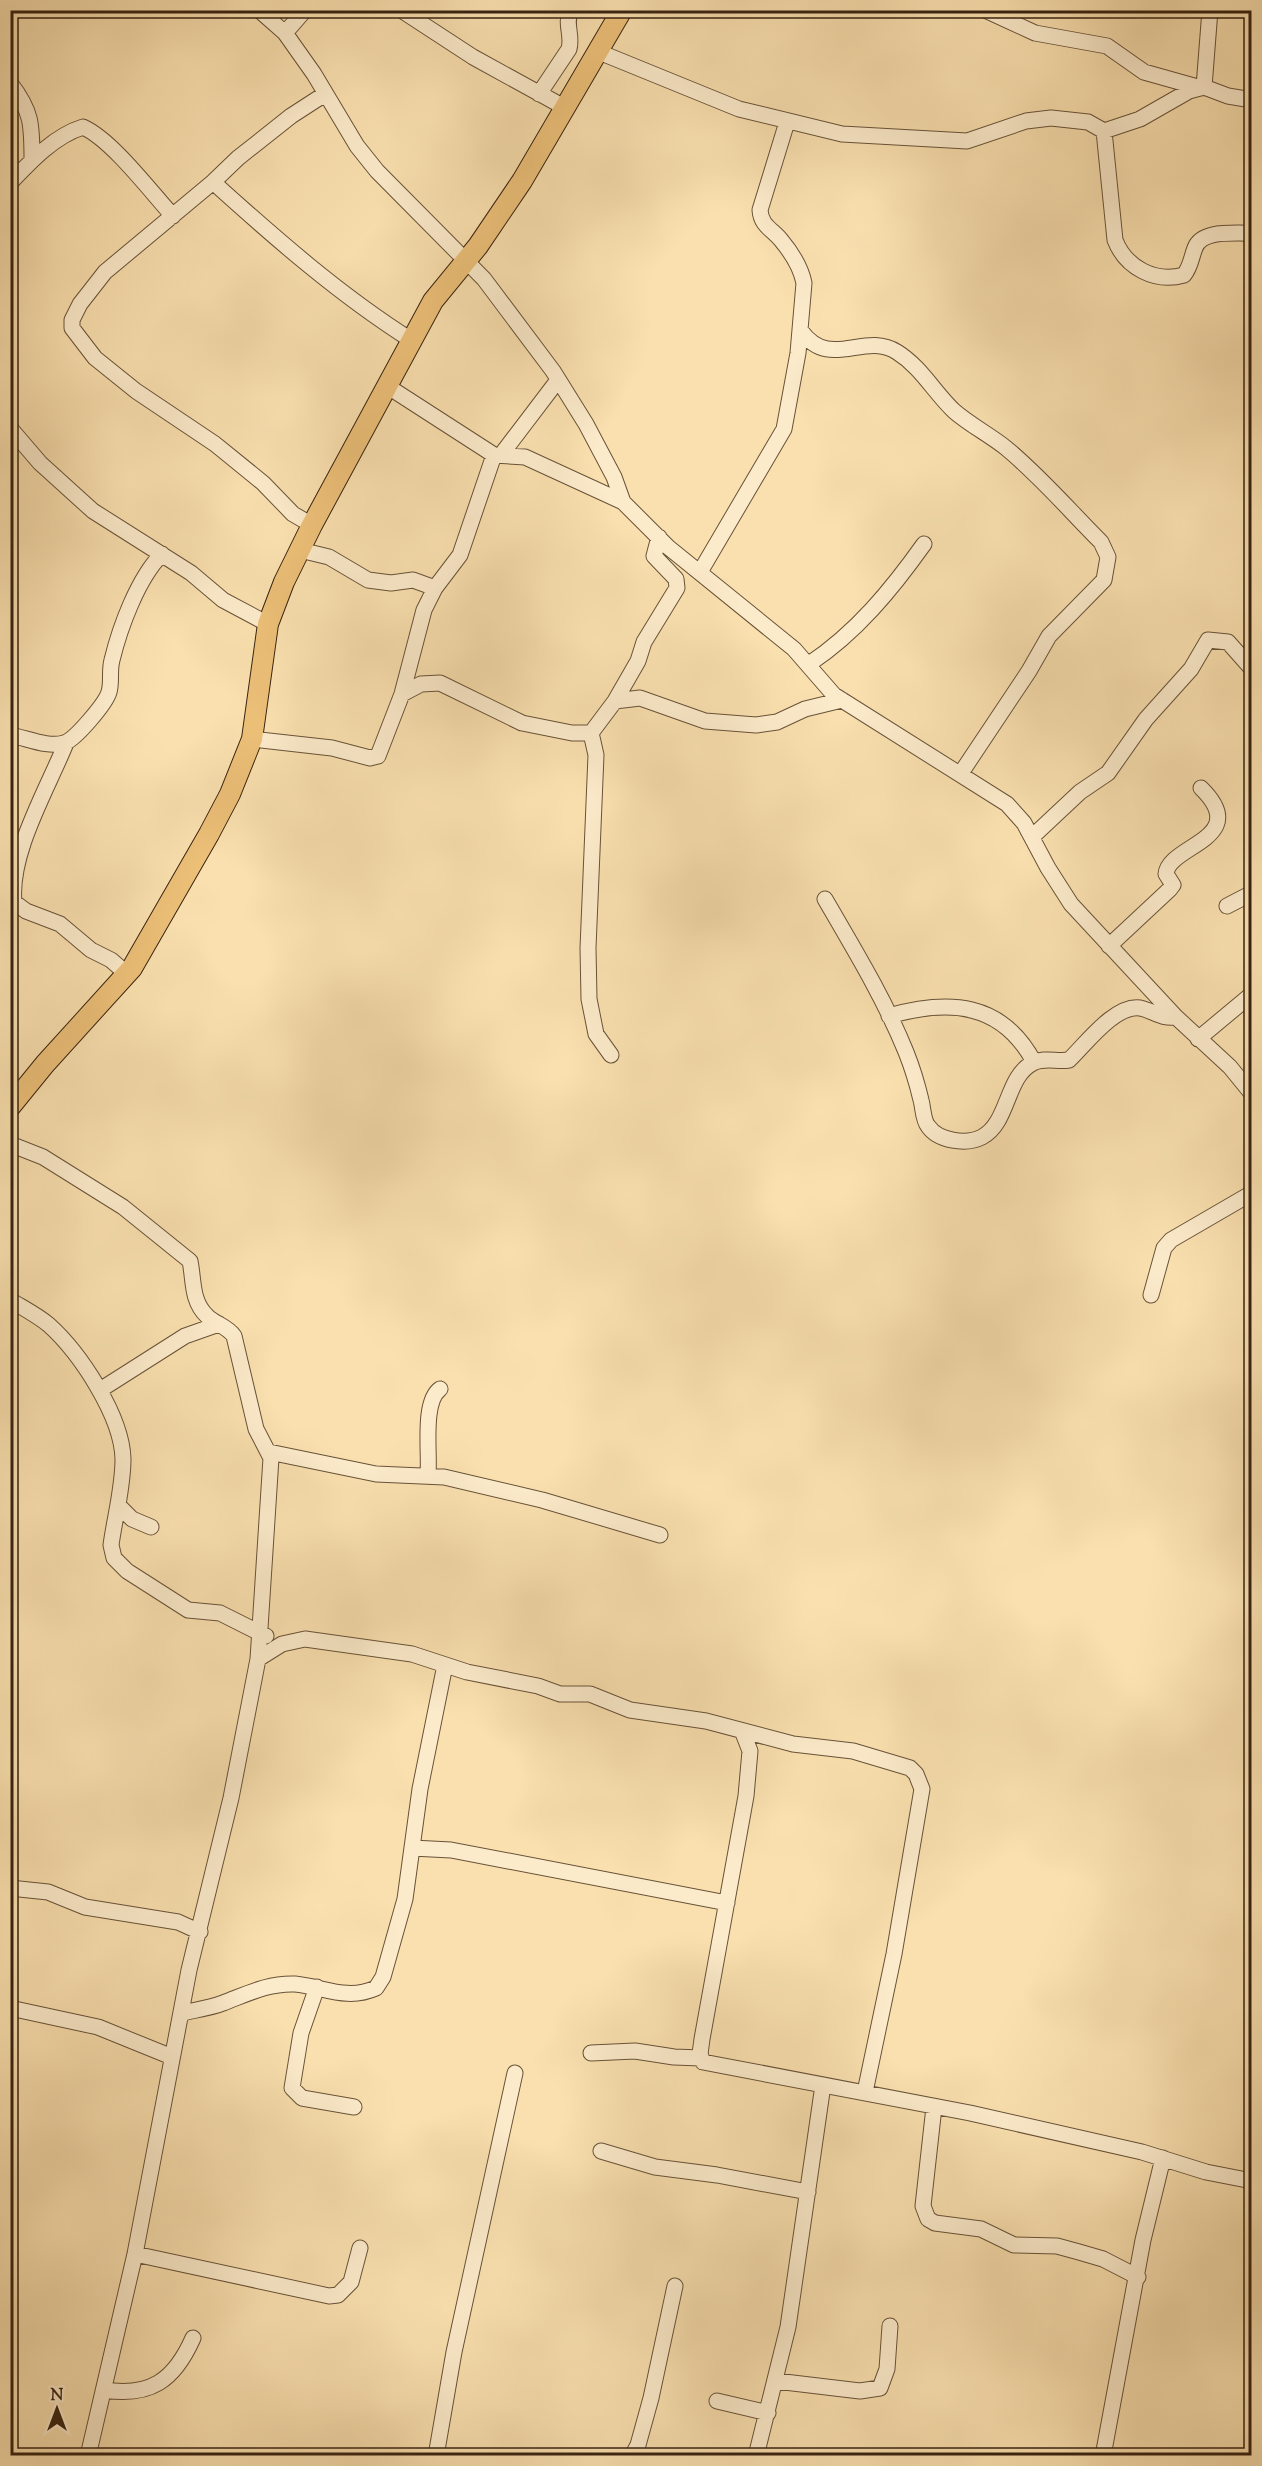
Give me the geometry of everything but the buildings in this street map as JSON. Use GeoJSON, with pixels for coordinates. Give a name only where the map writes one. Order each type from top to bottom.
{"type":"FeatureCollection","features":[{"type":"Feature","properties":{"kind":"main road"},"geometry":{"type":"LineString","coordinates":[[10,1107],[45,1064],[127,974],[220,814],[252,739],[267,624],[312,525],[433,301],[522,182],[564,107],[599,52],[621,10]]}},
{"type":"Feature","properties":{"kind":"street"},"geometry":{"type":"LineString","coordinates":[[259,10],[285,33],[357,147],[377,171],[484,279],[558,380],[591,432],[614,477],[623,502]]}},
{"type":"Feature","properties":{"kind":"street"},"geometry":{"type":"LineString","coordinates":[[285,33],[305,10]]}},
{"type":"Feature","properties":{"kind":"street"},"geometry":{"type":"LineString","coordinates":[[401,10],[473,57],[564,107]]}},
{"type":"Feature","properties":{"kind":"street"},"geometry":{"type":"LineString","coordinates":[[539,94],[569,49],[571,41],[567,23],[571,10]]}},
{"type":"Feature","properties":{"kind":"street"},"geometry":{"type":"LineString","coordinates":[[985,10],[1035,33],[1107,46],[1144,72],[1228,96],[1251,100]]}},
{"type":"Feature","properties":{"kind":"street"},"geometry":{"type":"LineString","coordinates":[[1202,87],[1210,10]]}},
{"type":"Feature","properties":{"kind":"street"},"geometry":{"type":"LineString","coordinates":[[599,52],[739,109],[787,122],[842,134],[957,141],[976,140],[1020,123],[1051,118],[1088,122],[1104,131],[1140,119],[1202,87]]}},
{"type":"Feature","properties":{"kind":"street"},"geometry":{"type":"LineString","coordinates":[[10,83],[26,104],[30,117],[32,160]]}},
{"type":"Feature","properties":{"kind":"street"},"geometry":{"type":"LineString","coordinates":[[312,525],[293,514],[262,483],[216,444],[136,391],[95,358],[72,328],[72,320],[80,304],[105,272],[213,182],[238,158],[291,116],[325,94]]}},
{"type":"Feature","properties":{"kind":"street"},"geometry":{"type":"LineString","coordinates":[[700,572],[784,429],[794,385],[804,300],[802,273],[783,242],[761,221],[760,210],[787,122]]}},
{"type":"Feature","properties":{"kind":"street"},"geometry":{"type":"LineString","coordinates":[[10,183],[32,160],[59,140],[83,128],[93,132],[110,147],[173,216]]}},
{"type":"Feature","properties":{"kind":"street"},"geometry":{"type":"LineString","coordinates":[[1104,131],[1115,240],[1120,252],[1135,266],[1162,278],[1178,276],[1191,267],[1195,246],[1202,239],[1212,235],[1251,233]]}},
{"type":"Feature","properties":{"kind":"street"},"geometry":{"type":"LineString","coordinates":[[213,182],[280,243],[373,316],[411,340]]}},
{"type":"Feature","properties":{"kind":"street"},"geometry":{"type":"LineString","coordinates":[[801,331],[820,349],[885,346],[900,354],[940,392],[952,409],[1015,456],[1101,542],[1108,557],[1104,580],[1049,636],[1029,671],[961,773]]}},
{"type":"Feature","properties":{"kind":"street"},"geometry":{"type":"LineString","coordinates":[[252,739],[332,748],[370,758],[378,756],[402,694],[424,610],[435,588],[460,555],[497,455],[558,380]]}},
{"type":"Feature","properties":{"kind":"street"},"geometry":{"type":"LineString","coordinates":[[387,386],[497,455],[525,458],[623,502],[659,537],[809,664],[834,695],[1007,804],[1018,814],[1060,888],[1109,946],[1176,1017],[1230,1067],[1251,1094]]}},
{"type":"Feature","properties":{"kind":"street"},"geometry":{"type":"LineString","coordinates":[[10,428],[40,463],[93,511],[162,554],[224,600],[267,624]]}},
{"type":"Feature","properties":{"kind":"street"},"geometry":{"type":"LineString","coordinates":[[402,694],[421,684],[440,683],[522,723],[578,734],[591,733],[615,701],[638,661],[644,642],[677,588],[676,579],[654,556],[659,537]]}},
{"type":"Feature","properties":{"kind":"street"},"geometry":{"type":"LineString","coordinates":[[809,664],[854,628],[898,580],[924,544]]}},
{"type":"Feature","properties":{"kind":"street"},"geometry":{"type":"LineString","coordinates":[[300,550],[328,557],[368,580],[391,583],[413,580],[435,588]]}},
{"type":"Feature","properties":{"kind":"street"},"geometry":{"type":"LineString","coordinates":[[127,974],[111,960],[91,950],[60,924],[26,911],[14,902],[14,885],[23,849],[66,743],[87,724],[109,694],[111,662],[124,625],[148,569],[162,554]]}},
{"type":"Feature","properties":{"kind":"street"},"geometry":{"type":"LineString","coordinates":[[1032,837],[1080,792],[1108,773],[1146,718],[1191,669],[1208,640],[1228,642],[1251,669]]}},
{"type":"Feature","properties":{"kind":"street"},"geometry":{"type":"LineString","coordinates":[[615,701],[640,698],[705,721],[756,726],[777,722],[805,708],[842,699]]}},
{"type":"Feature","properties":{"kind":"street"},"geometry":{"type":"LineString","coordinates":[[591,733],[596,755],[588,948],[589,999],[596,1034],[611,1055]]}},
{"type":"Feature","properties":{"kind":"street"},"geometry":{"type":"LineString","coordinates":[[10,735],[51,744],[66,743]]}},
{"type":"Feature","properties":{"kind":"street"},"geometry":{"type":"LineString","coordinates":[[1109,946],[1173,885],[1166,874],[1169,864],[1212,833],[1216,813],[1214,804],[1201,788]]}},
{"type":"Feature","properties":{"kind":"street"},"geometry":{"type":"LineString","coordinates":[[1227,906],[1251,893]]}},
{"type":"Feature","properties":{"kind":"street"},"geometry":{"type":"LineString","coordinates":[[825,899],[865,964],[889,1016],[910,1064],[926,1124],[942,1138],[976,1139],[985,1136],[994,1125],[1020,1075],[1034,1062],[1069,1059],[1095,1032],[1126,1010],[1141,1008],[1163,1018],[1176,1017]]}},
{"type":"Feature","properties":{"kind":"street"},"geometry":{"type":"LineString","coordinates":[[1198,1039],[1251,994]]}},
{"type":"Feature","properties":{"kind":"street"},"geometry":{"type":"LineString","coordinates":[[889,1016],[915,1008],[954,1007],[979,1010],[992,1016],[1020,1038],[1034,1062]]}},
{"type":"Feature","properties":{"kind":"street"},"geometry":{"type":"LineString","coordinates":[[10,1144],[43,1157],[123,1207],[190,1261],[193,1288],[199,1305],[207,1316],[234,1336],[256,1430],[269,1452],[271,1467],[258,1659],[231,1798],[189,1970],[135,2254],[88,2456]]}},
{"type":"Feature","properties":{"kind":"street"},"geometry":{"type":"LineString","coordinates":[[1151,1296],[1164,1248],[1171,1240],[1251,1193]]}},
{"type":"Feature","properties":{"kind":"street"},"geometry":{"type":"LineString","coordinates":[[10,1300],[49,1326],[100,1390],[115,1420],[122,1448],[122,1468],[111,1551],[114,1558],[127,1571],[188,1610],[220,1613],[282,1644]]}},
{"type":"Feature","properties":{"kind":"street"},"geometry":{"type":"LineString","coordinates":[[100,1390],[185,1336],[219,1324]]}},
{"type":"Feature","properties":{"kind":"street"},"geometry":{"type":"LineString","coordinates":[[428,1474],[429,1414],[434,1395],[440,1389]]}},
{"type":"Feature","properties":{"kind":"street"},"geometry":{"type":"LineString","coordinates":[[269,1452],[376,1474],[428,1474],[542,1500],[660,1535]]}},
{"type":"Feature","properties":{"kind":"street"},"geometry":{"type":"LineString","coordinates":[[118,1505],[132,1519],[151,1527]]}},
{"type":"Feature","properties":{"kind":"street"},"geometry":{"type":"LineString","coordinates":[[258,1659],[282,1644],[305,1639],[412,1654],[467,1672],[538,1686],[560,1695],[587,1694],[630,1710],[706,1721],[743,1733],[793,1743],[853,1751],[910,1768],[921,1782],[913,1847],[864,2092]]}},
{"type":"Feature","properties":{"kind":"street"},"geometry":{"type":"LineString","coordinates":[[182,2013],[213,2006],[278,1984],[317,1987],[337,1994],[355,1995],[376,1988],[383,1977],[405,1899],[423,1772],[445,1665]]}},
{"type":"Feature","properties":{"kind":"street"},"geometry":{"type":"LineString","coordinates":[[700,2058],[746,1796],[750,1751],[743,1733]]}},
{"type":"Feature","properties":{"kind":"street"},"geometry":{"type":"LineString","coordinates":[[412,1848],[451,1850],[727,1903]]}},
{"type":"Feature","properties":{"kind":"street"},"geometry":{"type":"LineString","coordinates":[[10,1888],[48,1892],[85,1907],[178,1922],[200,1932]]}},
{"type":"Feature","properties":{"kind":"street"},"geometry":{"type":"LineString","coordinates":[[317,1987],[301,2033],[292,2088],[302,2098],[354,2107]]}},
{"type":"Feature","properties":{"kind":"street"},"geometry":{"type":"LineString","coordinates":[[10,2008],[98,2027],[172,2057]]}},
{"type":"Feature","properties":{"kind":"street"},"geometry":{"type":"LineString","coordinates":[[591,2053],[635,2050],[674,2057],[700,2058],[714,2066],[864,2092],[1163,2158],[1249,2183]]}},
{"type":"Feature","properties":{"kind":"street"},"geometry":{"type":"LineString","coordinates":[[435,2456],[454,2352],[515,2073]]}},
{"type":"Feature","properties":{"kind":"street"},"geometry":{"type":"LineString","coordinates":[[756,2456],[788,2327],[823,2085]]}},
{"type":"Feature","properties":{"kind":"street"},"geometry":{"type":"LineString","coordinates":[[934,2107],[923,2206],[928,2218],[935,2223],[991,2232],[1007,2244],[1057,2247],[1079,2252],[1103,2259],[1138,2277]]}},
{"type":"Feature","properties":{"kind":"street"},"geometry":{"type":"LineString","coordinates":[[601,2151],[656,2167],[717,2175],[808,2192]]}},
{"type":"Feature","properties":{"kind":"street"},"geometry":{"type":"LineString","coordinates":[[1103,2456],[1138,2277],[1143,2240],[1163,2158]]}},
{"type":"Feature","properties":{"kind":"street"},"geometry":{"type":"LineString","coordinates":[[135,2254],[329,2296],[338,2295],[351,2282],[360,2247]]}},
{"type":"Feature","properties":{"kind":"street"},"geometry":{"type":"LineString","coordinates":[[632,2456],[638,2445],[653,2390],[675,2286]]}},
{"type":"Feature","properties":{"kind":"street"},"geometry":{"type":"LineString","coordinates":[[776,2381],[860,2391],[880,2388],[886,2369],[890,2326]]}},
{"type":"Feature","properties":{"kind":"street"},"geometry":{"type":"LineString","coordinates":[[104,2390],[138,2392],[166,2378],[180,2365],[193,2338]]}},
{"type":"Feature","properties":{"kind":"street"},"geometry":{"type":"LineString","coordinates":[[717,2401],[768,2413]]}}]}
